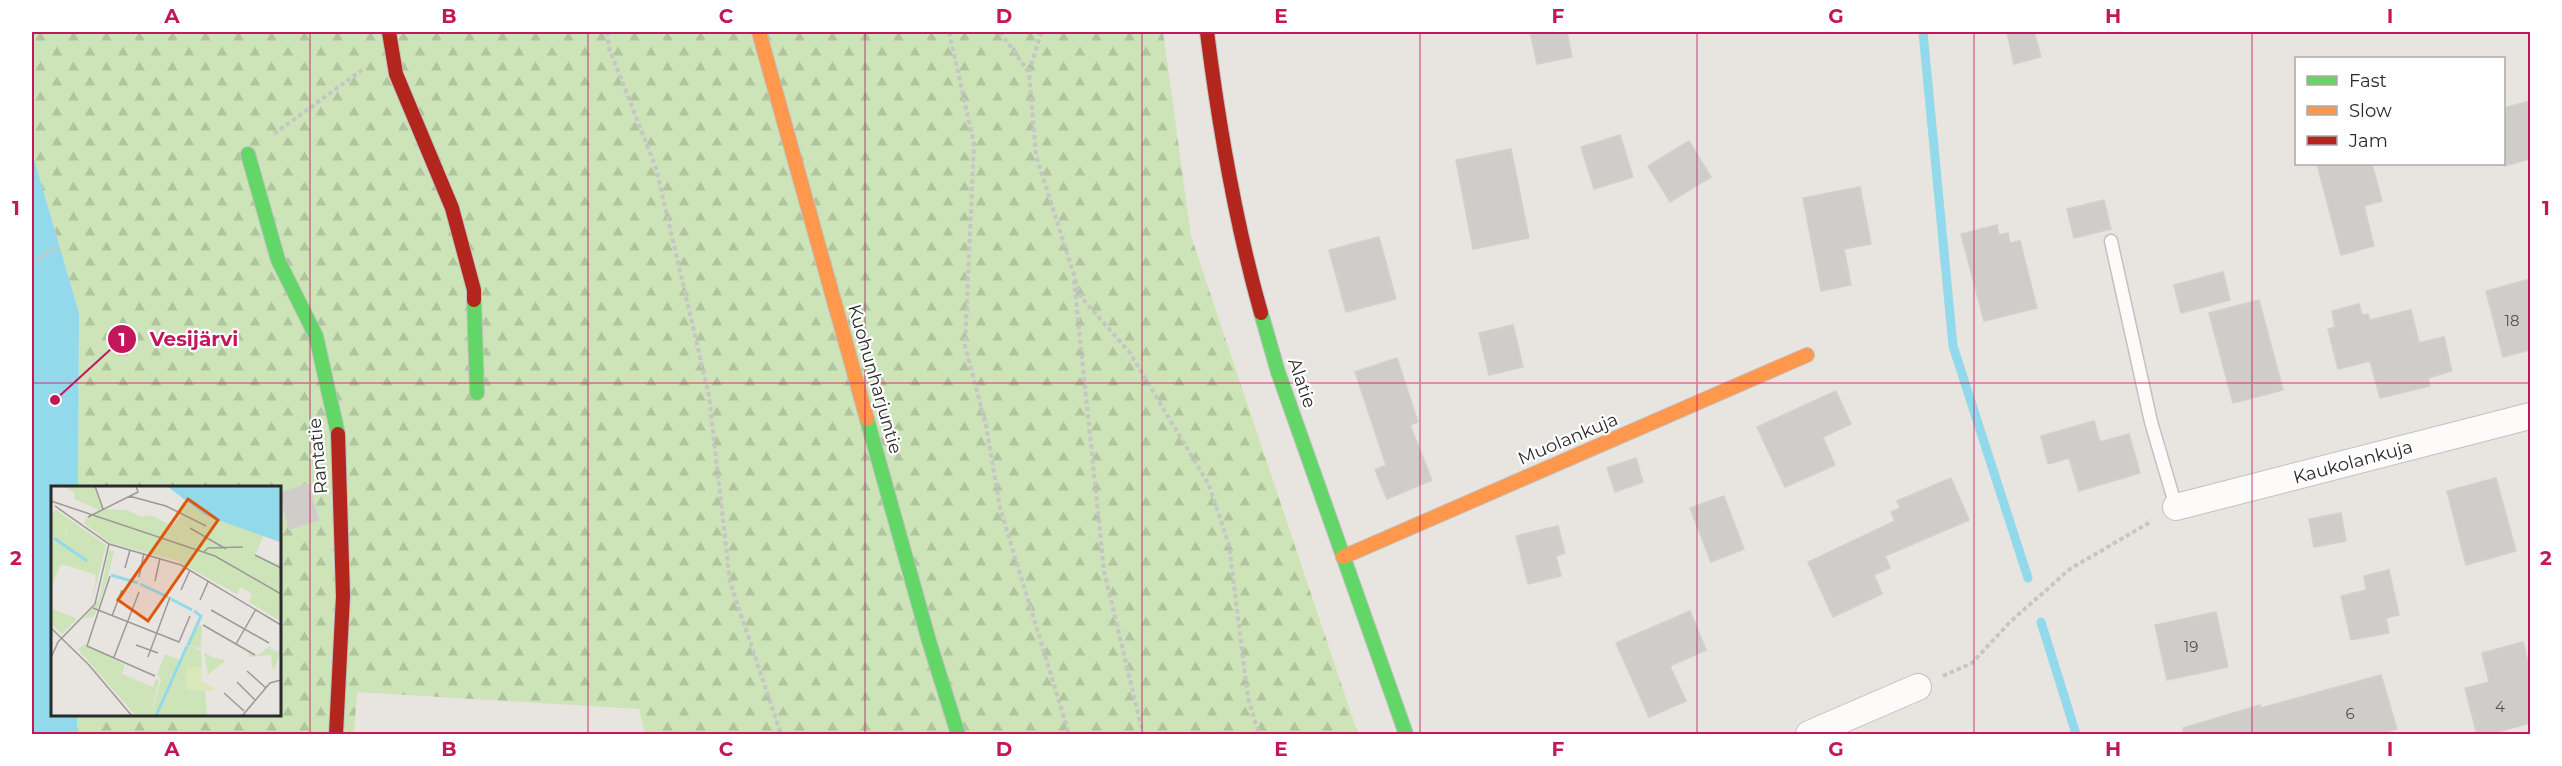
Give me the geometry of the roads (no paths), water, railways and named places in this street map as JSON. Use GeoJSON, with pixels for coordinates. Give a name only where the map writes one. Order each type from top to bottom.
{"type":"FeatureCollection","features":[{"type":"Feature","properties":{"kind":"street"},"geometry":{"type":"LineString","coordinates":[[389,32],[396,74],[452,208],[474,290],[477,393]]}},
{"type":"Feature","properties":{"kind":"street","name":"Kuohunharjuntie"},"geometry":{"type":"LineString","coordinates":[[759,32],[926,629],[958,735]]}},
{"type":"Feature","properties":{"kind":"street","name":"Alatie"},"geometry":{"type":"LineString","coordinates":[[1207,32],[1217,109],[1246,261],[1278,372],[1406,735]]}},
{"type":"Feature","properties":{"kind":"street","name":"Rantatie"},"geometry":{"type":"LineString","coordinates":[[248,154],[278,260],[316,336],[338,433],[343,596],[336,735]]}},
{"type":"Feature","properties":{"kind":"street","name":"Muolankuja"},"geometry":{"type":"LineString","coordinates":[[1343,556],[1807,355]]}},
{"type":"Feature","properties":{"kind":"street","name":"Kaukolankuja"},"geometry":{"type":"LineString","coordinates":[[2176,507],[2530,416]]}},
{"type":"Feature","properties":{"kind":"street"},"geometry":{"type":"LineString","coordinates":[[1809,735],[1918,687]]}},
{"type":"Feature","properties":{"kind":"lane"},"geometry":{"type":"LineString","coordinates":[[2111,241],[2151,422],[2176,507]]}},
{"type":"Feature","properties":{"kind":"water"},"geometry":{"type":"Polygon","coordinates":[[[32,152],[79,313],[78,486],[51,486],[51,715],[77,715],[77,734],[32,734],[32,152]]]}},
{"type":"Feature","properties":{"kind":"waterway"},"geometry":{"type":"LineString","coordinates":[[1923,32],[1953,346],[2028,578]]}},
{"type":"Feature","properties":{"kind":"waterway"},"geometry":{"type":"LineString","coordinates":[[2041,622],[2076,734]]}},
{"type":"Feature","properties":{"kind":"place","name":"Vesijärvi"},"geometry":{"type":"Point","coordinates":[55,400]}}]}
